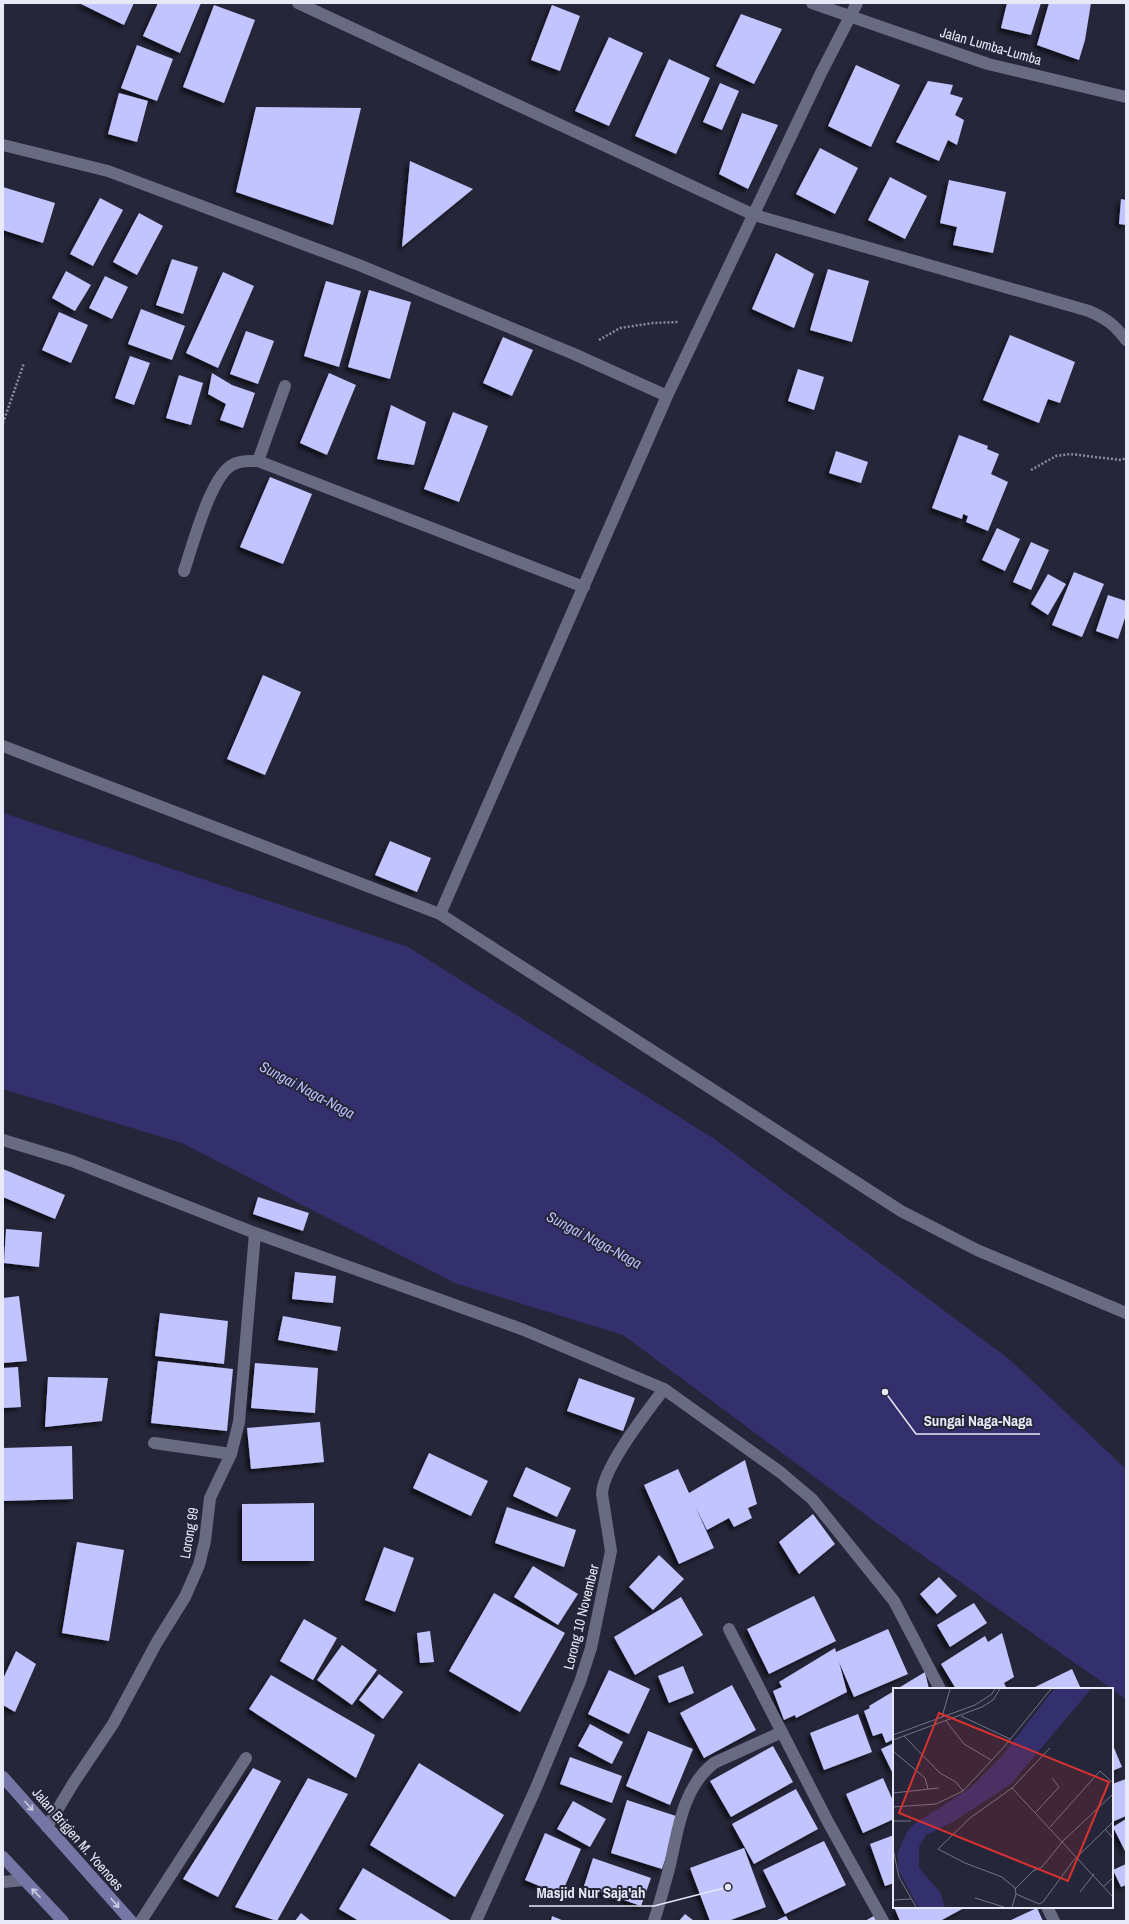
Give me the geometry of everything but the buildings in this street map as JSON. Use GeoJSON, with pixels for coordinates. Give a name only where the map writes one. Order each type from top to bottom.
{"type":"FeatureCollection","features":[{"type":"Feature","properties":{"kind":"main road","name":"Jalan Brigjen M. Yoenoes"},"geometry":{"type":"LineString","coordinates":[[3,1777],[131,1921]]}},
{"type":"Feature","properties":{"kind":"main road"},"geometry":{"type":"LineString","coordinates":[[3,1857],[63,1921]]}},
{"type":"Feature","properties":{"kind":"street"},"geometry":{"type":"LineString","coordinates":[[298,3],[754,215],[1089,311],[1116,326],[1126,340]]}},
{"type":"Feature","properties":{"kind":"street","name":"Jalan Lumba-Lumba"},"geometry":{"type":"LineString","coordinates":[[812,3],[988,64],[1126,97]]}},
{"type":"Feature","properties":{"kind":"street"},"geometry":{"type":"LineString","coordinates":[[440,914],[667,396],[821,73],[858,3]]}},
{"type":"Feature","properties":{"kind":"street"},"geometry":{"type":"LineString","coordinates":[[3,145],[108,171],[359,265],[574,354],[667,396]]}},
{"type":"Feature","properties":{"kind":"street"},"geometry":{"type":"LineString","coordinates":[[258,461],[285,386]]}},
{"type":"Feature","properties":{"kind":"street"},"geometry":{"type":"LineString","coordinates":[[184,572],[209,499],[219,478],[232,464],[246,460],[258,461],[584,587]]}},
{"type":"Feature","properties":{"kind":"street"},"geometry":{"type":"LineString","coordinates":[[3,746],[440,914],[901,1211],[977,1250],[1126,1312]]}},
{"type":"Feature","properties":{"kind":"street"},"geometry":{"type":"LineString","coordinates":[[3,1140],[72,1161],[255,1233],[524,1330],[664,1389],[780,1472],[812,1500],[894,1601],[939,1688]]}},
{"type":"Feature","properties":{"kind":"street","name":"Lorong 99"},"geometry":{"type":"LineString","coordinates":[[47,1827],[74,1782],[113,1724],[157,1642],[185,1598],[199,1565],[205,1541],[210,1498],[231,1454],[239,1422],[255,1233]]}},
{"type":"Feature","properties":{"kind":"street","name":"Lorong 10 November"},"geometry":{"type":"LineString","coordinates":[[476,1921],[536,1788],[580,1682],[591,1648],[611,1551],[602,1486],[616,1459],[634,1430],[664,1389]]}},
{"type":"Feature","properties":{"kind":"street"},"geometry":{"type":"LineString","coordinates":[[154,1443],[231,1454]]}},
{"type":"Feature","properties":{"kind":"street"},"geometry":{"type":"LineString","coordinates":[[729,1629],[828,1822],[883,1921]]}},
{"type":"Feature","properties":{"kind":"street"},"geometry":{"type":"LineString","coordinates":[[654,1921],[683,1809],[694,1785],[714,1763],[782,1732]]}},
{"type":"Feature","properties":{"kind":"street"},"geometry":{"type":"LineString","coordinates":[[141,1921],[246,1758]]}},
{"type":"Feature","properties":{"kind":"street"},"geometry":{"type":"LineString","coordinates":[[3,1882],[24,1880]]}},
{"type":"Feature","properties":{"kind":"street"},"geometry":{"type":"LineString","coordinates":[[1048,1908],[1054,1921]]}},
{"type":"Feature","properties":{"kind":"path"},"geometry":{"type":"LineString","coordinates":[[574,354],[620,328],[653,323],[702,321]]}},
{"type":"Feature","properties":{"kind":"path"},"geometry":{"type":"LineString","coordinates":[[3,423],[24,363]]}},
{"type":"Feature","properties":{"kind":"path"},"geometry":{"type":"LineString","coordinates":[[1031,470],[1056,456],[1070,454],[1121,460],[1126,458]]}},
{"type":"Feature","properties":{"kind":"water"},"geometry":{"type":"Polygon","coordinates":[[[3,813],[408,947],[716,1140],[1009,1359],[1126,1469],[1126,1699],[1113,1690],[1113,1688],[1110,1688],[878,1524],[623,1335],[455,1283],[182,1143],[3,1089],[3,813]]]}},
{"type":"Feature","properties":{"kind":"place","name":"Sungai Naga-Naga"},"geometry":{"type":"Point","coordinates":[885,1392]}},
{"type":"Feature","properties":{"kind":"place","name":"Masjid Nur Saja'ah"},"geometry":{"type":"Point","coordinates":[728,1887]}}]}
